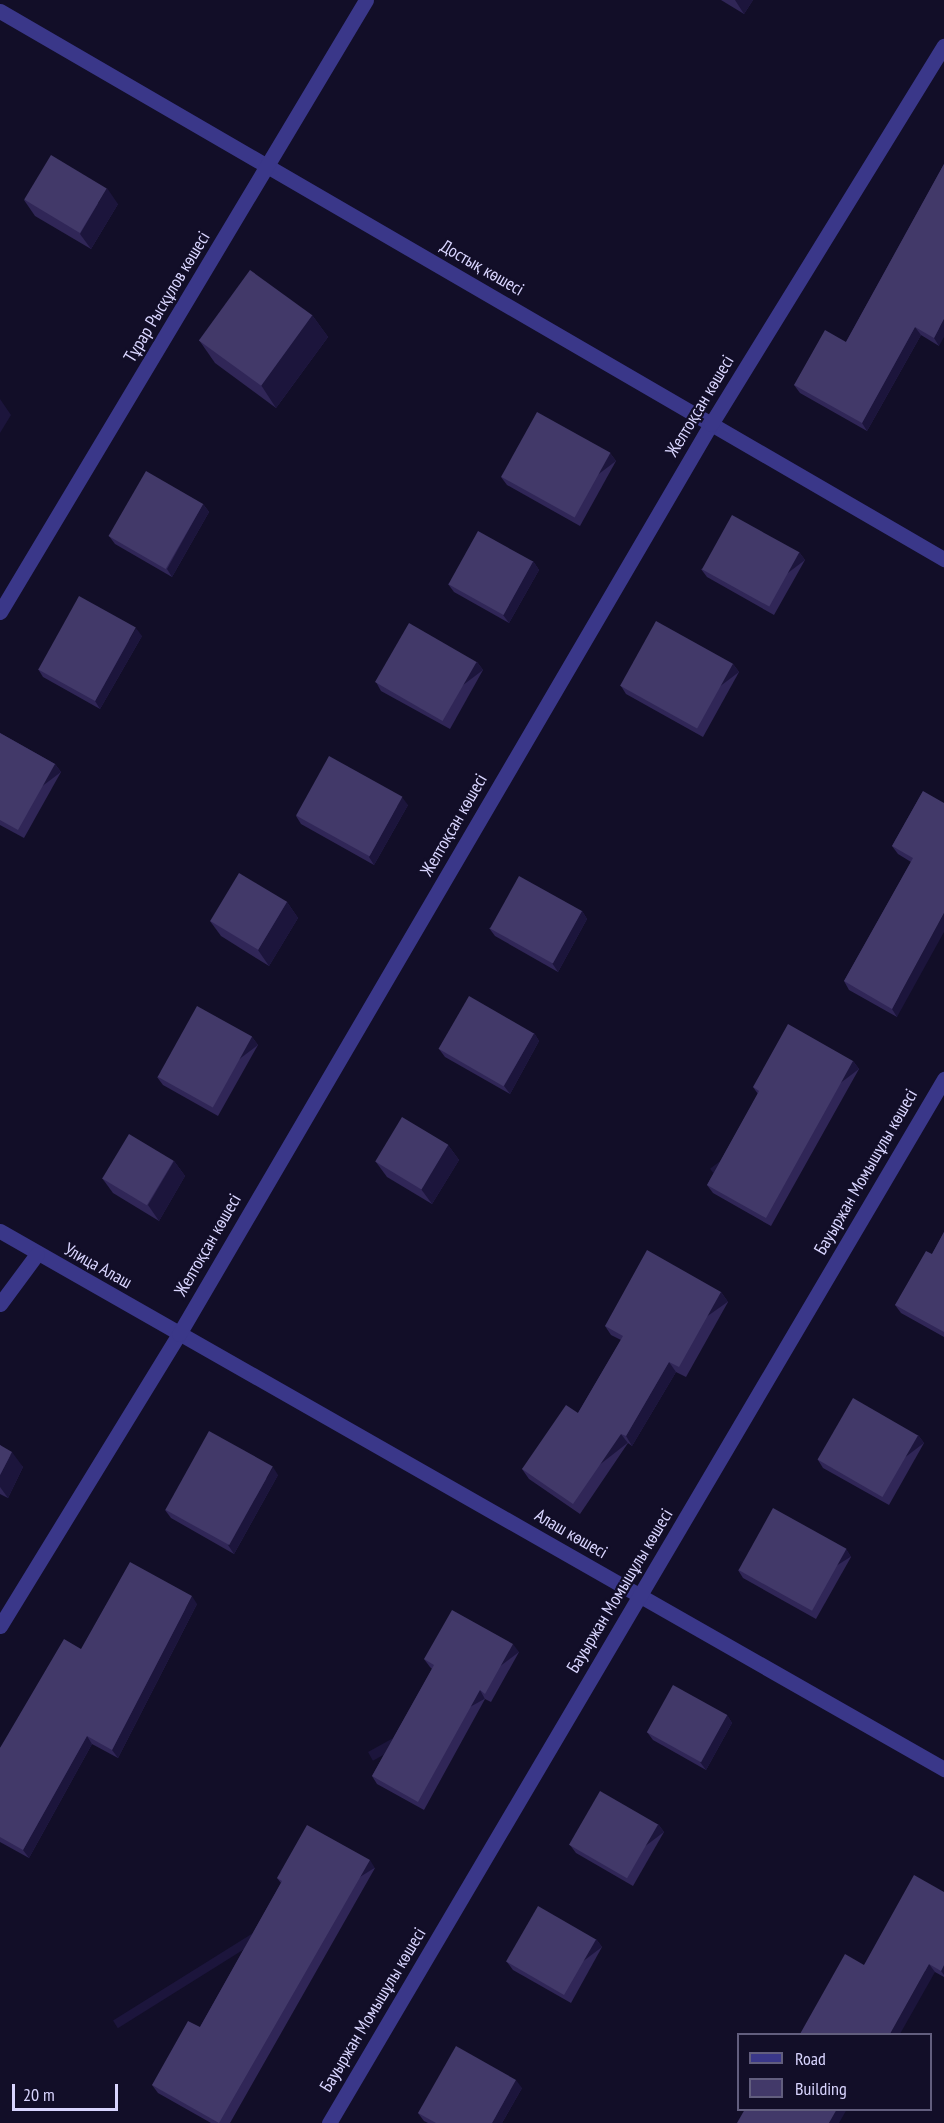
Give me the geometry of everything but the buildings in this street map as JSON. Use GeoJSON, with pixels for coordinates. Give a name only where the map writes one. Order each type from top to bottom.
{"type":"FeatureCollection","features":[{"type":"Feature","properties":{"kind":"street","name":"Тұрар Рысқұлов көшесі"},"geometry":{"type":"LineString","coordinates":[[0,612],[269,166],[366,0]]}},
{"type":"Feature","properties":{"kind":"street","name":"Достық көшесі"},"geometry":{"type":"LineString","coordinates":[[0,11],[944,559]]}},
{"type":"Feature","properties":{"kind":"street","name":"Желтоқсан көшесі"},"geometry":{"type":"LineString","coordinates":[[0,1626],[179,1334],[711,424],[944,46]]}},
{"type":"Feature","properties":{"kind":"street","name":"Бауыржан Момышұлы көшесі"},"geometry":{"type":"LineString","coordinates":[[329,2123],[944,1079]]}},
{"type":"Feature","properties":{"kind":"street","name":"Улица Алаш"},"geometry":{"type":"LineString","coordinates":[[0,1231],[179,1334]]}},
{"type":"Feature","properties":{"kind":"street"},"geometry":{"type":"LineString","coordinates":[[0,1304],[37,1254]]}},
{"type":"Feature","properties":{"kind":"street","name":"Алаш көшесі"},"geometry":{"type":"LineString","coordinates":[[179,1334],[944,1769]]}}]}
